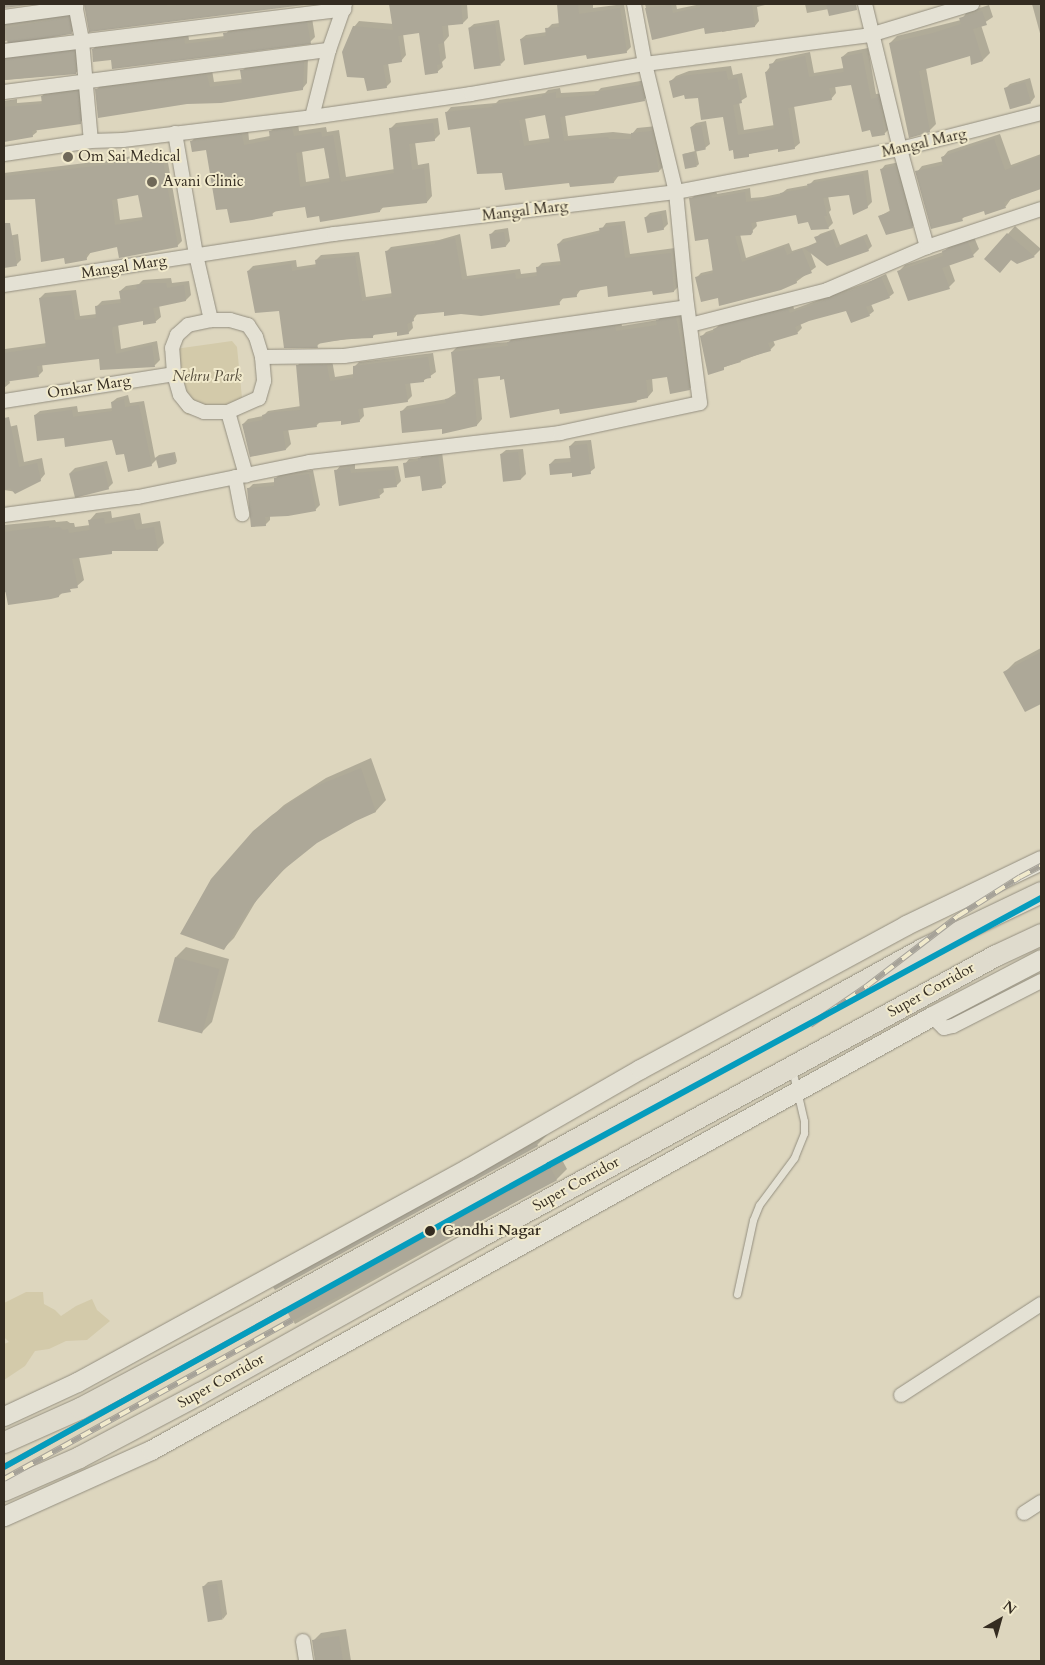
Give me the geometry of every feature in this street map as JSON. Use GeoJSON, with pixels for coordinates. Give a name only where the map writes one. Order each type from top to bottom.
{"type":"FeatureCollection","features":[{"type":"Feature","properties":{"kind":"main road"},"geometry":{"type":"LineString","coordinates":[[4,1442],[80,1408],[922,949],[1041,892]]}},
{"type":"Feature","properties":{"kind":"main road","name":"Super Corridor"},"geometry":{"type":"LineString","coordinates":[[4,1490],[79,1457],[200,1393],[791,1066],[996,955],[1041,934]]}},
{"type":"Feature","properties":{"kind":"street"},"geometry":{"type":"LineString","coordinates":[[4,515],[138,497],[310,462],[560,433],[700,403],[676,192],[645,64],[634,4]]}},
{"type":"Feature","properties":{"kind":"street"},"geometry":{"type":"LineString","coordinates":[[865,4],[870,35],[927,247]]}},
{"type":"Feature","properties":{"kind":"street"},"geometry":{"type":"LineString","coordinates":[[4,154],[91,142],[312,117],[471,94],[645,64],[870,35],[972,4]]}},
{"type":"Feature","properties":{"kind":"street"},"geometry":{"type":"LineString","coordinates":[[4,17],[76,5],[82,41],[91,142]]}},
{"type":"Feature","properties":{"kind":"street"},"geometry":{"type":"LineString","coordinates":[[4,52],[344,6],[329,50],[312,117]]}},
{"type":"Feature","properties":{"kind":"street"},"geometry":{"type":"LineString","coordinates":[[4,92],[329,50]]}},
{"type":"Feature","properties":{"kind":"street","name":"Mangal Marg"},"geometry":{"type":"LineString","coordinates":[[4,285],[334,234],[676,192],[900,150],[1041,113]]}},
{"type":"Feature","properties":{"kind":"street"},"geometry":{"type":"LineString","coordinates":[[174,133],[196,255],[211,320]]}},
{"type":"Feature","properties":{"kind":"street"},"geometry":{"type":"LineString","coordinates":[[690,325],[827,290],[927,247],[1041,209]]}},
{"type":"Feature","properties":{"kind":"street"},"geometry":{"type":"LineString","coordinates":[[262,357],[344,356],[688,307]]}},
{"type":"Feature","properties":{"kind":"street"},"geometry":{"type":"LineString","coordinates":[[211,320],[230,320],[248,325],[256,337],[262,357],[264,381],[259,398],[228,412],[204,412],[189,406],[180,394],[174,374],[172,348],[176,335],[188,326],[211,320]]}},
{"type":"Feature","properties":{"kind":"street","name":"Omkar Marg"},"geometry":{"type":"LineString","coordinates":[[4,401],[174,374]]}},
{"type":"Feature","properties":{"kind":"street"},"geometry":{"type":"LineString","coordinates":[[228,412],[241,476],[242,514]]}},
{"type":"Feature","properties":{"kind":"street"},"geometry":{"type":"LineString","coordinates":[[4,1416],[77,1382],[906,925],[1041,860]]}},
{"type":"Feature","properties":{"kind":"street"},"geometry":{"type":"LineString","coordinates":[[4,1516],[152,1450],[932,1016],[1041,960]]}},
{"type":"Feature","properties":{"kind":"street"},"geometry":{"type":"LineString","coordinates":[[932,1016],[944,1028],[953,1026],[1041,981]]}},
{"type":"Feature","properties":{"kind":"street"},"geometry":{"type":"LineString","coordinates":[[901,1394],[1041,1304]]}},
{"type":"Feature","properties":{"kind":"street"},"geometry":{"type":"LineString","coordinates":[[1024,1513],[1041,1502]]}},
{"type":"Feature","properties":{"kind":"street"},"geometry":{"type":"LineString","coordinates":[[304,1641],[306,1661]]}},
{"type":"Feature","properties":{"kind":"lane"},"geometry":{"type":"LineString","coordinates":[[737,1294],[753,1220],[759,1205],[794,1158],[801,1144],[804,1121],[791,1066]]}},
{"type":"Feature","properties":{"kind":"green space","name":"Nehru Park"},"geometry":{"type":"Polygon","coordinates":[[[232,341],[237,347],[242,398],[234,410],[187,415],[182,410],[169,357],[175,349],[232,341]]]}},
{"type":"Feature","properties":{"kind":"green space"},"geometry":{"type":"Polygon","coordinates":[[[26,1292],[43,1292],[44,1304],[61,1316],[76,1306],[92,1299],[97,1310],[110,1321],[87,1340],[66,1341],[49,1349],[35,1351],[25,1366],[4,1380],[4,1344],[9,1342],[4,1337],[4,1303],[26,1292]]]}},
{"type":"Feature","properties":{"kind":"building"},"geometry":{"type":"Polygon","coordinates":[[[4,4],[36,4],[4,8],[4,4]]]}},
{"type":"Feature","properties":{"kind":"building"},"geometry":{"type":"Polygon","coordinates":[[[84,4],[167,4],[167,6],[187,4],[304,5],[89,32],[84,4]]]}},
{"type":"Feature","properties":{"kind":"building"},"geometry":{"type":"Polygon","coordinates":[[[389,4],[461,4],[463,24],[442,26],[444,43],[438,44],[441,64],[437,65],[438,73],[425,75],[419,33],[398,36],[402,62],[383,65],[387,88],[367,91],[364,78],[347,77],[342,52],[353,26],[393,30],[389,4]]]}},
{"type":"Feature","properties":{"kind":"building"},"geometry":{"type":"Polygon","coordinates":[[[557,4],[578,4],[579,14],[620,8],[627,53],[587,59],[586,55],[524,65],[520,39],[546,36],[545,28],[559,27],[557,4]]]}},
{"type":"Feature","properties":{"kind":"building"},"geometry":{"type":"Polygon","coordinates":[[[700,4],[752,4],[755,27],[705,34],[704,28],[652,40],[645,8],[671,5],[673,13],[700,7],[700,4]]]}},
{"type":"Feature","properties":{"kind":"building"},"geometry":{"type":"Polygon","coordinates":[[[826,4],[856,4],[857,10],[829,16],[826,4]]]}},
{"type":"Feature","properties":{"kind":"building"},"geometry":{"type":"Polygon","coordinates":[[[982,11],[987,25],[973,29],[983,61],[971,65],[970,56],[919,71],[930,132],[909,138],[889,43],[933,33],[961,24],[959,18],[982,11]]]}},
{"type":"Feature","properties":{"kind":"building"},"geometry":{"type":"Polygon","coordinates":[[[69,17],[72,34],[8,45],[5,28],[69,17]]]}},
{"type":"Feature","properties":{"kind":"building"},"geometry":{"type":"Polygon","coordinates":[[[307,22],[311,44],[112,69],[111,60],[93,62],[92,49],[184,38],[185,44],[224,39],[223,33],[307,22]]]}},
{"type":"Feature","properties":{"kind":"building"},"geometry":{"type":"Polygon","coordinates":[[[495,24],[501,66],[474,69],[468,28],[495,24]]]}},
{"type":"Feature","properties":{"kind":"building"},"geometry":{"type":"Polygon","coordinates":[[[74,51],[76,74],[5,80],[4,57],[74,51]]]}},
{"type":"Feature","properties":{"kind":"building"},"geometry":{"type":"Polygon","coordinates":[[[862,53],[871,99],[879,97],[885,135],[872,137],[870,130],[862,132],[851,85],[829,88],[832,100],[788,108],[795,149],[778,152],[778,149],[749,154],[749,157],[734,159],[733,150],[729,151],[723,117],[701,120],[698,98],[685,99],[684,95],[673,98],[669,81],[682,76],[726,71],[728,80],[737,78],[742,103],[733,105],[738,135],[774,129],[765,72],[770,71],[769,64],[805,56],[809,77],[844,72],[841,57],[862,53]]]}},
{"type":"Feature","properties":{"kind":"building"},"geometry":{"type":"Polygon","coordinates":[[[304,62],[303,90],[221,103],[187,104],[98,118],[95,89],[207,75],[210,87],[242,83],[240,70],[304,62]]]}},
{"type":"Feature","properties":{"kind":"building"},"geometry":{"type":"Polygon","coordinates":[[[1025,82],[1031,103],[1010,109],[1004,88],[1025,82]]]}},
{"type":"Feature","properties":{"kind":"building"},"geometry":{"type":"Polygon","coordinates":[[[641,85],[645,101],[560,117],[564,141],[608,137],[609,139],[631,139],[631,133],[652,131],[659,172],[613,177],[614,183],[570,187],[569,183],[505,190],[502,173],[477,174],[470,127],[448,130],[445,112],[493,107],[492,105],[542,97],[542,95],[556,92],[556,98],[595,95],[595,92],[641,85]],[[545,115],[519,120],[524,146],[550,142],[545,115]]]}},
{"type":"Feature","properties":{"kind":"building"},"geometry":{"type":"Polygon","coordinates":[[[78,91],[81,124],[32,131],[33,137],[4,142],[4,107],[42,104],[41,96],[78,91]]]}},
{"type":"Feature","properties":{"kind":"building"},"geometry":{"type":"Polygon","coordinates":[[[433,123],[435,141],[409,144],[412,170],[424,168],[427,203],[380,208],[380,212],[320,222],[319,216],[307,218],[305,207],[272,212],[273,216],[230,223],[227,209],[216,210],[206,150],[192,152],[190,141],[242,134],[244,145],[270,140],[269,131],[292,128],[294,136],[321,132],[322,137],[333,135],[341,182],[394,173],[389,128],[433,123]],[[324,148],[296,153],[300,187],[330,182],[324,148]]]}},
{"type":"Feature","properties":{"kind":"building"},"geometry":{"type":"Polygon","coordinates":[[[701,125],[706,150],[695,152],[690,127],[701,125]]]}},
{"type":"Feature","properties":{"kind":"building"},"geometry":{"type":"Polygon","coordinates":[[[994,139],[1005,170],[1041,156],[1041,189],[1004,202],[1006,208],[985,215],[984,211],[962,218],[963,221],[931,229],[915,171],[943,165],[941,157],[994,139]]]}},
{"type":"Feature","properties":{"kind":"building"},"geometry":{"type":"Polygon","coordinates":[[[694,152],[697,167],[685,169],[682,154],[694,152]]]}},
{"type":"Feature","properties":{"kind":"building"},"geometry":{"type":"Polygon","coordinates":[[[145,156],[146,162],[163,161],[178,247],[119,258],[117,247],[86,254],[87,260],[65,264],[64,258],[41,262],[35,199],[4,200],[4,179],[6,176],[114,164],[114,162],[145,156]],[[138,195],[112,200],[115,225],[143,220],[138,195]]]}},
{"type":"Feature","properties":{"kind":"building"},"geometry":{"type":"Polygon","coordinates":[[[895,166],[913,228],[886,235],[878,216],[890,212],[880,169],[895,166]]]}},
{"type":"Feature","properties":{"kind":"building"},"geometry":{"type":"Polygon","coordinates":[[[863,174],[868,208],[853,215],[849,195],[823,198],[827,216],[824,216],[829,229],[811,230],[808,222],[798,224],[796,215],[751,223],[753,232],[751,235],[735,236],[742,262],[784,247],[787,255],[802,249],[812,273],[796,279],[797,283],[781,290],[719,306],[718,298],[701,302],[695,277],[713,273],[708,239],[695,241],[689,198],[711,195],[712,198],[745,192],[746,202],[757,201],[781,196],[780,193],[808,188],[807,184],[863,174]]]}},
{"type":"Feature","properties":{"kind":"building"},"geometry":{"type":"Polygon","coordinates":[[[661,214],[664,230],[647,233],[644,217],[661,214]]]}},
{"type":"Feature","properties":{"kind":"building"},"geometry":{"type":"Polygon","coordinates":[[[4,223],[10,223],[17,266],[4,268],[4,223]]]}},
{"type":"Feature","properties":{"kind":"building"},"geometry":{"type":"Polygon","coordinates":[[[621,225],[625,258],[671,253],[674,292],[653,295],[652,291],[608,297],[607,286],[576,291],[577,297],[559,299],[560,305],[481,316],[461,314],[444,316],[444,312],[413,315],[414,321],[407,324],[409,334],[397,336],[397,332],[373,335],[373,338],[346,339],[317,344],[318,348],[284,348],[279,311],[255,313],[247,271],[291,264],[292,271],[316,267],[315,260],[355,256],[362,301],[392,297],[385,251],[435,244],[435,242],[455,238],[462,280],[515,273],[516,279],[537,276],[536,267],[561,265],[557,244],[600,233],[599,228],[621,225]]]}},
{"type":"Feature","properties":{"kind":"building"},"geometry":{"type":"Polygon","coordinates":[[[504,232],[506,247],[491,249],[489,234],[504,232]]]}},
{"type":"Feature","properties":{"kind":"building"},"geometry":{"type":"Polygon","coordinates":[[[830,232],[836,248],[863,237],[869,251],[827,266],[804,248],[817,243],[814,237],[830,232]]]}},
{"type":"Feature","properties":{"kind":"building"},"geometry":{"type":"Polygon","coordinates":[[[1007,233],[1035,257],[1017,264],[1011,260],[1000,273],[984,259],[1007,233]]]}},
{"type":"Feature","properties":{"kind":"building"},"geometry":{"type":"Polygon","coordinates":[[[968,242],[974,257],[942,268],[950,289],[908,301],[897,271],[943,256],[942,251],[968,242]]]}},
{"type":"Feature","properties":{"kind":"building"},"geometry":{"type":"Polygon","coordinates":[[[881,277],[890,298],[866,307],[870,316],[851,323],[846,311],[809,321],[795,327],[798,334],[768,343],[771,351],[740,360],[741,362],[724,367],[724,370],[708,375],[700,336],[714,332],[713,329],[724,325],[788,309],[790,313],[869,284],[869,282],[881,277]]]}},
{"type":"Feature","properties":{"kind":"building"},"geometry":{"type":"Polygon","coordinates":[[[166,283],[167,288],[184,285],[186,301],[153,308],[156,323],[143,325],[143,321],[121,325],[113,327],[112,331],[116,354],[152,345],[155,367],[100,370],[99,359],[37,366],[39,377],[4,382],[4,353],[46,347],[39,298],[71,295],[75,320],[96,318],[95,306],[121,303],[119,291],[137,289],[136,285],[166,283]]]}},
{"type":"Feature","properties":{"kind":"building"},"geometry":{"type":"Polygon","coordinates":[[[676,317],[690,390],[670,394],[667,377],[646,380],[648,398],[636,400],[637,402],[560,414],[559,409],[510,418],[504,379],[500,380],[500,376],[473,379],[477,426],[442,434],[442,429],[402,433],[400,411],[446,403],[445,399],[456,397],[451,352],[508,346],[507,342],[615,326],[616,331],[657,325],[656,320],[676,317]]]}},
{"type":"Feature","properties":{"kind":"building"},"geometry":{"type":"Polygon","coordinates":[[[428,357],[431,378],[424,379],[424,382],[405,384],[408,402],[358,409],[360,422],[341,425],[341,421],[316,423],[317,427],[283,431],[286,450],[250,457],[242,424],[263,420],[262,415],[274,412],[300,410],[296,365],[327,365],[330,381],[353,378],[353,366],[428,357]]]}},
{"type":"Feature","properties":{"kind":"building"},"geometry":{"type":"Polygon","coordinates":[[[124,399],[125,407],[139,405],[152,466],[128,472],[124,454],[116,455],[112,440],[65,447],[64,438],[37,441],[34,415],[72,410],[73,417],[112,411],[111,402],[124,399]]]}},
{"type":"Feature","properties":{"kind":"building"},"geometry":{"type":"Polygon","coordinates":[[[9,417],[19,467],[37,463],[41,481],[15,494],[10,488],[4,490],[4,418],[9,417]]]}},
{"type":"Feature","properties":{"kind":"building"},"geometry":{"type":"Polygon","coordinates":[[[587,444],[591,474],[572,477],[572,473],[550,475],[549,464],[571,462],[569,446],[587,444]]]}},
{"type":"Feature","properties":{"kind":"building"},"geometry":{"type":"Polygon","coordinates":[[[518,452],[521,480],[503,482],[500,454],[518,452]]]}},
{"type":"Feature","properties":{"kind":"building"},"geometry":{"type":"Polygon","coordinates":[[[173,453],[176,464],[158,468],[156,458],[173,453]]]}},
{"type":"Feature","properties":{"kind":"building"},"geometry":{"type":"Polygon","coordinates":[[[438,456],[442,488],[422,491],[420,476],[405,478],[403,463],[418,461],[418,458],[438,456]]]}},
{"type":"Feature","properties":{"kind":"building"},"geometry":{"type":"Polygon","coordinates":[[[103,465],[109,489],[75,498],[69,473],[103,465]]]}},
{"type":"Feature","properties":{"kind":"building"},"geometry":{"type":"Polygon","coordinates":[[[350,468],[351,473],[394,470],[397,487],[378,489],[380,498],[339,506],[334,470],[350,468]]]}},
{"type":"Feature","properties":{"kind":"building"},"geometry":{"type":"Polygon","coordinates":[[[309,474],[316,511],[288,516],[265,517],[266,526],[251,527],[247,488],[274,486],[274,478],[309,474]]]}},
{"type":"Feature","properties":{"kind":"building"},"geometry":{"type":"Polygon","coordinates":[[[104,518],[105,524],[133,519],[136,530],[154,527],[158,551],[112,551],[112,554],[72,559],[78,588],[70,589],[71,592],[59,594],[59,597],[51,599],[8,605],[4,584],[4,532],[49,526],[49,528],[60,527],[63,530],[68,529],[69,533],[90,530],[88,520],[104,518]]]}},
{"type":"Feature","properties":{"kind":"building"},"geometry":{"type":"Polygon","coordinates":[[[1041,652],[1041,704],[1025,712],[1003,672],[1041,652]]]}},
{"type":"Feature","properties":{"kind":"building"},"geometry":{"type":"Polygon","coordinates":[[[361,768],[376,812],[317,843],[282,871],[250,908],[224,950],[180,934],[211,879],[253,831],[272,815],[314,787],[361,768]]]}},
{"type":"Feature","properties":{"kind":"building"},"geometry":{"type":"Polygon","coordinates":[[[175,957],[219,969],[202,1034],[158,1022],[175,957]]]}},
{"type":"Feature","properties":{"kind":"building"},"geometry":{"type":"Polygon","coordinates":[[[536,1142],[538,1146],[275,1290],[273,1287],[536,1142]]]}},
{"type":"Feature","properties":{"kind":"building"},"geometry":{"type":"Polygon","coordinates":[[[550,1167],[557,1180],[292,1321],[285,1308],[550,1167]]]}},
{"type":"Feature","properties":{"kind":"building"},"geometry":{"type":"Polygon","coordinates":[[[217,1584],[223,1620],[208,1622],[202,1586],[217,1584]]]}},
{"type":"Feature","properties":{"kind":"building"},"geometry":{"type":"Polygon","coordinates":[[[339,1636],[343,1661],[315,1661],[312,1640],[339,1636]]]}},
{"type":"Feature","properties":{"kind":"railway"},"geometry":{"type":"LineString","coordinates":[[810,1025],[867,986],[958,916],[1041,866]]}},
{"type":"Feature","properties":{"kind":"railway"},"geometry":{"type":"LineString","coordinates":[[4,1467],[286,1311]]}},
{"type":"Feature","properties":{"kind":"railway"},"geometry":{"type":"LineString","coordinates":[[4,1479],[292,1320]]}},
{"type":"Feature","properties":{"kind":"transit line"},"geometry":{"type":"LineString","coordinates":[[4,1467],[549,1165],[1041,898]]}},
{"type":"Feature","properties":{"kind":"place","name":"Om Sai Medical"},"geometry":{"type":"Point","coordinates":[68,157]}},
{"type":"Feature","properties":{"kind":"place","name":"Avani Clinic"},"geometry":{"type":"Point","coordinates":[152,182]}},
{"type":"Feature","properties":{"kind":"place","name":"Gandhi Nagar"},"geometry":{"type":"Point","coordinates":[430,1231]}}]}
